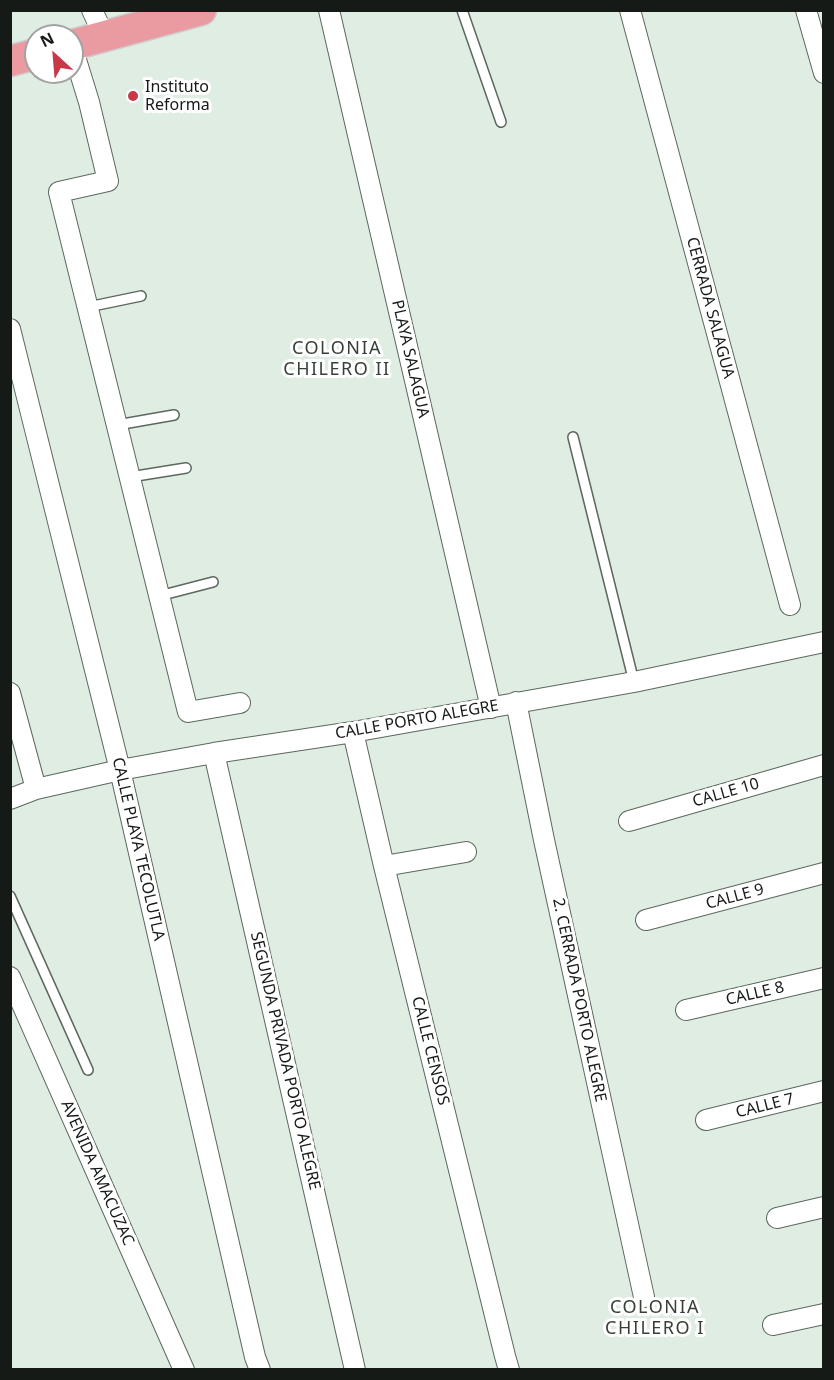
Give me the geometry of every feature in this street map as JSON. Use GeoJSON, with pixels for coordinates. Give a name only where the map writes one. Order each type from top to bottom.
{"type":"FeatureCollection","features":[{"type":"Feature","properties":{"kind":"main road"},"geometry":{"type":"LineString","coordinates":[[84,35],[98,23],[201,10]]}},
{"type":"Feature","properties":{"kind":"street","name":"PLAYA SALAGUA"},"geometry":{"type":"LineString","coordinates":[[329,10],[491,708]]}},
{"type":"Feature","properties":{"kind":"street","name":"CERRADA SALAGUA"},"geometry":{"type":"LineString","coordinates":[[630,10],[790,605]]}},
{"type":"Feature","properties":{"kind":"street"},"geometry":{"type":"LineString","coordinates":[[806,10],[824,73]]}},
{"type":"Feature","properties":{"kind":"street"},"geometry":{"type":"LineString","coordinates":[[84,84],[108,181],[59,192],[188,712],[240,703]]}},
{"type":"Feature","properties":{"kind":"street","name":"CALLE PLAYA TECOLUTLA"},"geometry":{"type":"LineString","coordinates":[[10,329],[120,770],[255,1357],[260,1370]]}},
{"type":"Feature","properties":{"kind":"street","name":"CALLE PORTO ALEGRE"},"geometry":{"type":"LineString","coordinates":[[10,799],[36,789],[120,770],[353,732],[634,682],[824,642]]}},
{"type":"Feature","properties":{"kind":"street"},"geometry":{"type":"LineString","coordinates":[[10,693],[36,789]]}},
{"type":"Feature","properties":{"kind":"street","name":"2. CERRADA PORTO ALEGRE"},"geometry":{"type":"LineString","coordinates":[[516,702],[644,1297]]}},
{"type":"Feature","properties":{"kind":"street","name":"CALLE CENSOS"},"geometry":{"type":"LineString","coordinates":[[353,732],[509,1370]]}},
{"type":"Feature","properties":{"kind":"street","name":"SEGUNDA PRIVADA PORTO ALEGRE"},"geometry":{"type":"LineString","coordinates":[[214,753],[356,1370]]}},
{"type":"Feature","properties":{"kind":"street","name":"CALLE 10"},"geometry":{"type":"LineString","coordinates":[[629,820],[824,765]]}},
{"type":"Feature","properties":{"kind":"street"},"geometry":{"type":"LineString","coordinates":[[384,866],[466,852]]}},
{"type":"Feature","properties":{"kind":"street","name":"CALLE 9"},"geometry":{"type":"LineString","coordinates":[[646,920],[824,873]]}},
{"type":"Feature","properties":{"kind":"street","name":"AVENIDA AMACUZAC"},"geometry":{"type":"LineString","coordinates":[[10,977],[184,1370]]}},
{"type":"Feature","properties":{"kind":"street","name":"CALLE 8"},"geometry":{"type":"LineString","coordinates":[[686,1010],[824,978]]}},
{"type":"Feature","properties":{"kind":"street","name":"CALLE 7"},"geometry":{"type":"LineString","coordinates":[[706,1120],[824,1091]]}},
{"type":"Feature","properties":{"kind":"street"},"geometry":{"type":"LineString","coordinates":[[777,1218],[824,1207]]}},
{"type":"Feature","properties":{"kind":"street"},"geometry":{"type":"LineString","coordinates":[[773,1325],[824,1314]]}},
{"type":"Feature","properties":{"kind":"lane"},"geometry":{"type":"LineString","coordinates":[[462,10],[501,122]]}},
{"type":"Feature","properties":{"kind":"lane"},"geometry":{"type":"LineString","coordinates":[[88,307],[141,296]]}},
{"type":"Feature","properties":{"kind":"lane"},"geometry":{"type":"LineString","coordinates":[[117,425],[174,415]]}},
{"type":"Feature","properties":{"kind":"lane"},"geometry":{"type":"LineString","coordinates":[[573,437],[634,682]]}},
{"type":"Feature","properties":{"kind":"lane"},"geometry":{"type":"LineString","coordinates":[[130,477],[186,468]]}},
{"type":"Feature","properties":{"kind":"lane"},"geometry":{"type":"LineString","coordinates":[[159,596],[213,582]]}},
{"type":"Feature","properties":{"kind":"lane"},"geometry":{"type":"LineString","coordinates":[[10,896],[88,1070]]}},
{"type":"Feature","properties":{"kind":"place","name":"Instituto Reforma"},"geometry":{"type":"Point","coordinates":[133,96]}},
{"type":"Feature","properties":{"kind":"district","name":"COLONIA CHILERO II"},"geometry":{"type":"Point","coordinates":[337,359]}},
{"type":"Feature","properties":{"kind":"district","name":"COLONIA CHILERO I"},"geometry":{"type":"Point","coordinates":[655,1318]}}]}
